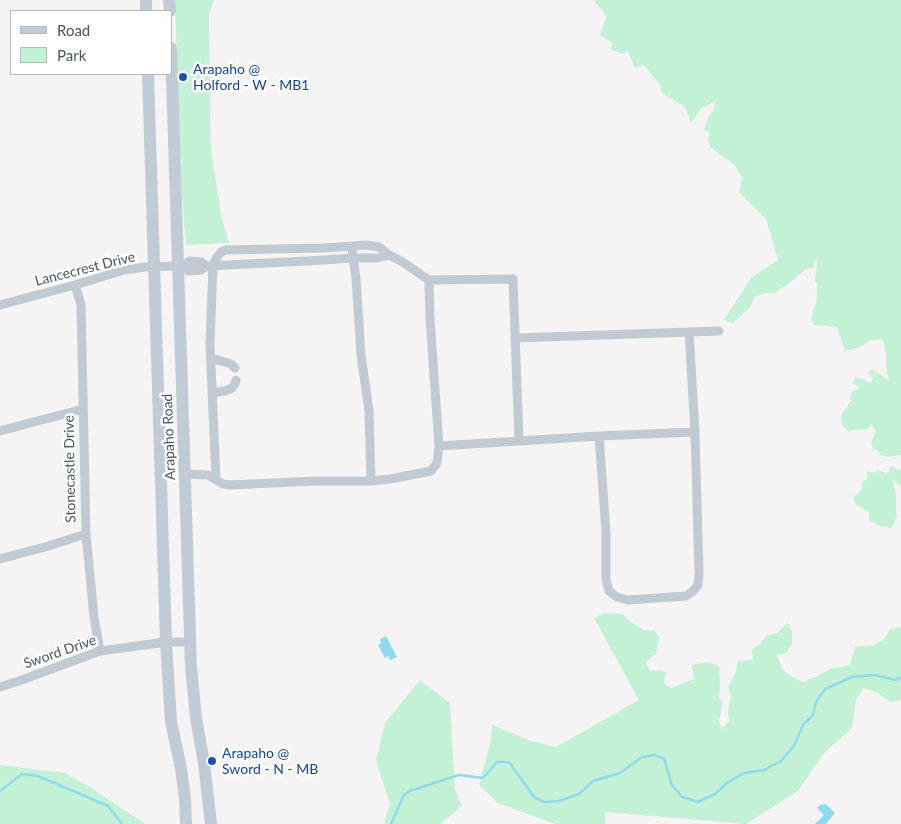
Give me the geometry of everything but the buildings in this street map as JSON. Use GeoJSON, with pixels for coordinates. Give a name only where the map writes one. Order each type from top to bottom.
{"type":"FeatureCollection","features":[{"type":"Feature","properties":{"kind":"main road","name":"Arapaho Road"},"geometry":{"type":"LineString","coordinates":[[148,75],[166,642],[171,722],[181,768],[186,824]]}},
{"type":"Feature","properties":{"kind":"main road","name":"Arapaho Road"},"geometry":{"type":"LineString","coordinates":[[172,75],[191,667],[210,824]]}},
{"type":"Feature","properties":{"kind":"street"},"geometry":{"type":"LineString","coordinates":[[216,479],[210,358],[210,266],[221,252],[226,250],[367,245],[379,247],[389,256],[401,261],[429,280],[513,279],[519,441]]}},
{"type":"Feature","properties":{"kind":"street"},"geometry":{"type":"LineString","coordinates":[[352,246],[361,355],[369,410],[371,481]]}},
{"type":"Feature","properties":{"kind":"street"},"geometry":{"type":"LineString","coordinates":[[210,266],[389,256]]}},
{"type":"Feature","properties":{"kind":"street","name":"Lancecrest Drive"},"geometry":{"type":"LineString","coordinates":[[0,305],[124,270],[177,266]]}},
{"type":"Feature","properties":{"kind":"street"},"geometry":{"type":"LineString","coordinates":[[185,474],[208,475],[223,484],[230,485],[316,481],[371,481],[431,471],[437,463],[439,446],[429,280]]}},
{"type":"Feature","properties":{"kind":"street","name":"Stonecastle Drive"},"geometry":{"type":"LineString","coordinates":[[76,285],[81,305],[86,534],[94,617],[100,651]]}},
{"type":"Feature","properties":{"kind":"street"},"geometry":{"type":"LineString","coordinates":[[515,338],[719,331]]}},
{"type":"Feature","properties":{"kind":"street"},"geometry":{"type":"LineString","coordinates":[[599,436],[606,532],[606,580],[610,591],[617,597],[628,600],[686,596],[698,585],[699,573],[695,432],[689,332]]}},
{"type":"Feature","properties":{"kind":"street"},"geometry":{"type":"LineString","coordinates":[[210,358],[231,364],[235,368]]}},
{"type":"Feature","properties":{"kind":"street"},"geometry":{"type":"LineString","coordinates":[[212,393],[225,392],[232,388],[236,380]]}},
{"type":"Feature","properties":{"kind":"street"},"geometry":{"type":"LineString","coordinates":[[0,431],[83,409]]}},
{"type":"Feature","properties":{"kind":"street"},"geometry":{"type":"LineString","coordinates":[[439,446],[695,432]]}},
{"type":"Feature","properties":{"kind":"street"},"geometry":{"type":"LineString","coordinates":[[0,559],[86,534]]}},
{"type":"Feature","properties":{"kind":"street","name":"Sword Drive"},"geometry":{"type":"LineString","coordinates":[[0,687],[100,651],[166,642],[190,642]]}},
{"type":"Feature","properties":{"kind":"green space"},"geometry":{"type":"Polygon","coordinates":[[[175,0],[214,0],[209,15],[211,149],[221,215],[229,243],[186,245],[180,168],[182,160],[180,156],[175,0]]]}},
{"type":"Feature","properties":{"kind":"green space"},"geometry":{"type":"Polygon","coordinates":[[[594,0],[901,0],[901,455],[888,457],[881,455],[877,450],[873,449],[871,443],[876,431],[872,423],[868,429],[852,430],[849,432],[842,425],[841,417],[851,401],[850,395],[859,387],[852,382],[856,377],[868,383],[871,382],[873,378],[868,372],[872,369],[889,381],[886,354],[883,339],[870,340],[860,347],[845,351],[837,327],[814,325],[811,319],[817,299],[817,284],[815,280],[816,258],[813,268],[807,268],[775,293],[755,296],[750,307],[733,323],[724,320],[751,278],[778,260],[766,219],[739,192],[742,178],[735,165],[710,147],[708,138],[710,132],[704,130],[709,115],[714,109],[715,101],[700,109],[691,123],[685,107],[662,93],[660,85],[644,65],[635,68],[628,51],[622,54],[610,49],[613,43],[600,35],[606,17],[594,0]]]}},
{"type":"Feature","properties":{"kind":"green space"},"geometry":{"type":"Polygon","coordinates":[[[890,467],[894,467],[897,470],[901,469],[901,485],[892,479],[896,495],[897,516],[892,527],[889,528],[869,522],[869,512],[854,503],[854,496],[862,489],[862,482],[867,479],[867,471],[873,473],[878,470],[885,473],[889,472],[890,467]]]}},
{"type":"Feature","properties":{"kind":"green space"},"geometry":{"type":"Polygon","coordinates":[[[604,613],[623,614],[631,622],[644,630],[655,631],[659,638],[656,654],[646,662],[650,671],[660,670],[666,673],[664,683],[671,688],[694,679],[692,665],[707,662],[719,666],[719,698],[723,703],[719,721],[722,729],[729,721],[728,711],[731,695],[728,687],[735,674],[738,661],[753,660],[752,649],[759,645],[766,636],[777,633],[788,622],[792,632],[792,644],[786,653],[777,655],[783,670],[803,682],[832,668],[844,667],[850,664],[855,647],[874,645],[886,637],[890,629],[901,627],[901,699],[892,703],[878,693],[864,688],[856,699],[852,728],[824,753],[798,791],[746,824],[605,812],[605,824],[555,824],[498,803],[479,785],[491,740],[492,725],[531,741],[556,747],[639,700],[594,618],[604,613]]]}},
{"type":"Feature","properties":{"kind":"green space"},"geometry":{"type":"Polygon","coordinates":[[[420,680],[450,703],[455,790],[462,806],[440,824],[384,824],[390,804],[376,760],[385,723],[420,680]]]}},
{"type":"Feature","properties":{"kind":"green space"},"geometry":{"type":"Polygon","coordinates":[[[0,765],[65,773],[145,824],[0,824],[0,765]]]}},
{"type":"Feature","properties":{"kind":"water"},"geometry":{"type":"Polygon","coordinates":[[[386,636],[397,657],[390,660],[388,656],[385,658],[378,645],[381,643],[380,639],[386,636]]]}},
{"type":"Feature","properties":{"kind":"water"},"geometry":{"type":"Polygon","coordinates":[[[826,804],[835,813],[826,824],[815,824],[824,815],[817,808],[820,805],[826,804]]]}},
{"type":"Feature","properties":{"kind":"waterway"},"geometry":{"type":"LineString","coordinates":[[391,824],[404,795],[410,791],[459,775],[483,778],[497,762],[509,762],[534,797],[544,802],[559,801],[579,794],[593,781],[620,773],[642,757],[655,755],[664,759],[672,785],[682,797],[698,802],[715,794],[727,783],[744,773],[764,770],[781,761],[794,746],[803,725],[813,715],[816,702],[825,689],[852,677],[875,675],[896,680],[901,677]]}},
{"type":"Feature","properties":{"kind":"waterway"},"geometry":{"type":"LineString","coordinates":[[0,791],[22,774],[38,776],[108,806],[122,824]]}},
{"type":"Feature","properties":{"kind":"place","name":"Arapaho @ Holford - W - MB1"},"geometry":{"type":"Point","coordinates":[183,77]}},
{"type":"Feature","properties":{"kind":"place","name":"Arapaho @ Sword - N - MB"},"geometry":{"type":"Point","coordinates":[212,761]}}]}
